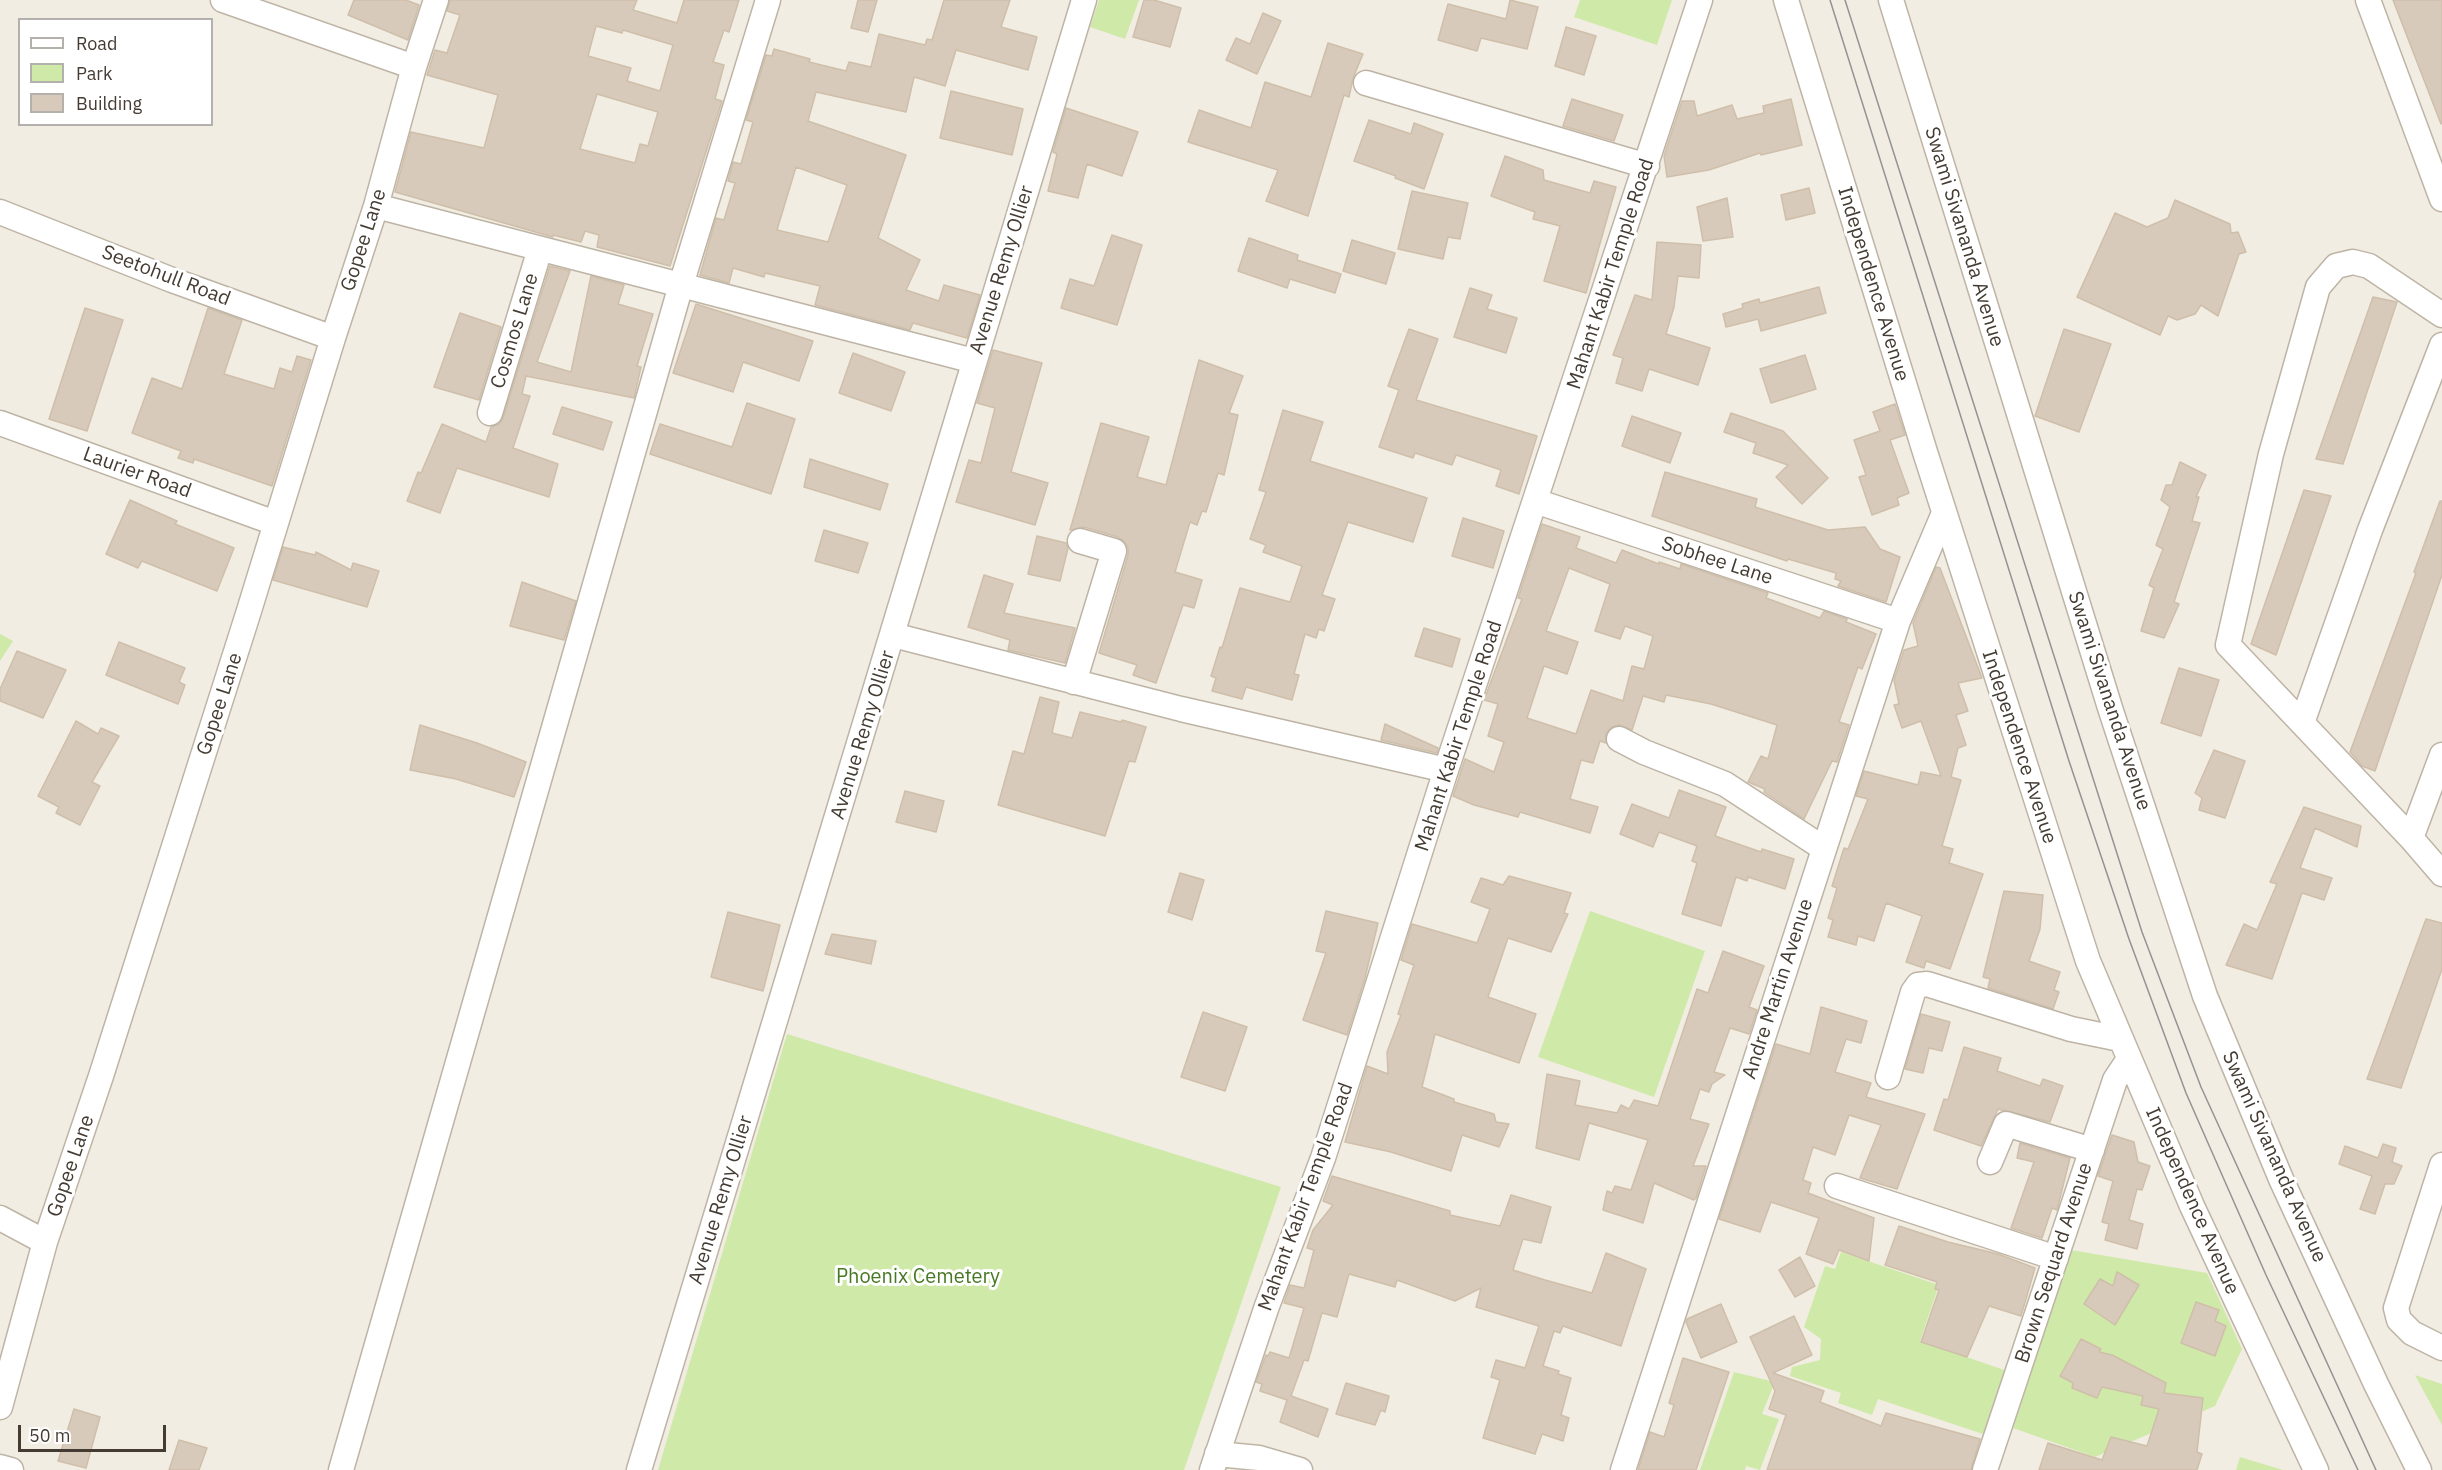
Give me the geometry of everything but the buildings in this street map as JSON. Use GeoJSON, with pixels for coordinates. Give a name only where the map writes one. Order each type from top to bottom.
{"type":"FeatureCollection","features":[{"type":"Feature","properties":{"kind":"street"},"geometry":{"type":"LineString","coordinates":[[223,0],[414,67]]}},
{"type":"Feature","properties":{"kind":"street","name":"Gopee Lane"},"geometry":{"type":"LineString","coordinates":[[0,1407],[45,1242],[101,1076],[248,614],[376,206],[414,67],[436,0]]}},
{"type":"Feature","properties":{"kind":"street"},"geometry":{"type":"LineString","coordinates":[[341,1470],[681,285],[768,0]]}},
{"type":"Feature","properties":{"kind":"street","name":"Avenue Remy Ollier"},"geometry":{"type":"LineString","coordinates":[[639,1470],[1084,0]]}},
{"type":"Feature","properties":{"kind":"street","name":"Mahant Kabir Temple Road"},"geometry":{"type":"LineString","coordinates":[[1215,1462],[1267,1306],[1323,1158],[1446,770],[1700,0]]}},
{"type":"Feature","properties":{"kind":"street","name":"Independence Avenue"},"geometry":{"type":"LineString","coordinates":[[1786,0],[1944,513],[2088,961],[2192,1206],[2316,1470]]}},
{"type":"Feature","properties":{"kind":"street","name":"Swami Sivananda Avenue"},"geometry":{"type":"LineString","coordinates":[[1891,0],[2111,711],[2205,996],[2281,1179],[2376,1384],[2419,1470]]}},
{"type":"Feature","properties":{"kind":"street"},"geometry":{"type":"LineString","coordinates":[[2368,0],[2442,199]]}},
{"type":"Feature","properties":{"kind":"street"},"geometry":{"type":"LineString","coordinates":[[1366,83],[1647,166]]}},
{"type":"Feature","properties":{"kind":"street"},"geometry":{"type":"LineString","coordinates":[[376,206],[974,361]]}},
{"type":"Feature","properties":{"kind":"street","name":"Seetohull Road"},"geometry":{"type":"LineString","coordinates":[[0,212],[172,280],[333,338]]}},
{"type":"Feature","properties":{"kind":"street","name":"Cosmos Lane"},"geometry":{"type":"LineString","coordinates":[[490,413],[540,249]]}},
{"type":"Feature","properties":{"kind":"street"},"geometry":{"type":"LineString","coordinates":[[2442,315],[2368,266],[2353,262],[2336,266],[2318,287],[2271,453],[2228,645],[2411,838],[2442,874]]}},
{"type":"Feature","properties":{"kind":"street"},"geometry":{"type":"LineString","coordinates":[[2302,723],[2370,530],[2442,345]]}},
{"type":"Feature","properties":{"kind":"street","name":"Laurier Road"},"geometry":{"type":"LineString","coordinates":[[0,423],[275,523]]}},
{"type":"Feature","properties":{"kind":"street","name":"Sobhee Lane"},"geometry":{"type":"LineString","coordinates":[[1535,501],[1898,621]]}},
{"type":"Feature","properties":{"kind":"street","name":"Andre Martin Avenue"},"geometry":{"type":"LineString","coordinates":[[1623,1470],[1898,621],[1944,513]]}},
{"type":"Feature","properties":{"kind":"street"},"geometry":{"type":"LineString","coordinates":[[1074,682],[1114,551],[1080,541]]}},
{"type":"Feature","properties":{"kind":"street"},"geometry":{"type":"LineString","coordinates":[[893,635],[1181,709],[1446,770]]}},
{"type":"Feature","properties":{"kind":"street"},"geometry":{"type":"LineString","coordinates":[[1619,739],[1644,753],[1725,784],[1823,848]]}},
{"type":"Feature","properties":{"kind":"street"},"geometry":{"type":"LineString","coordinates":[[2411,838],[2442,755]]}},
{"type":"Feature","properties":{"kind":"street"},"geometry":{"type":"LineString","coordinates":[[1888,1077],[1913,992],[1918,985],[1927,984],[2071,1029],[2124,1049]]}},
{"type":"Feature","properties":{"kind":"street","name":"Brown Sequard Avenue"},"geometry":{"type":"LineString","coordinates":[[1985,1470],[2124,1049]]}},
{"type":"Feature","properties":{"kind":"street"},"geometry":{"type":"LineString","coordinates":[[1990,1162],[2006,1124],[2092,1150]]}},
{"type":"Feature","properties":{"kind":"street"},"geometry":{"type":"LineString","coordinates":[[2442,1165],[2396,1308],[2399,1320],[2412,1333],[2442,1348]]}},
{"type":"Feature","properties":{"kind":"street"},"geometry":{"type":"LineString","coordinates":[[1837,1186],[2056,1258]]}},
{"type":"Feature","properties":{"kind":"street"},"geometry":{"type":"LineString","coordinates":[[0,1218],[45,1242]]}},
{"type":"Feature","properties":{"kind":"street"},"geometry":{"type":"LineString","coordinates":[[1215,1462],[1259,1458],[1300,1470]]}},
{"type":"Feature","properties":{"kind":"street"},"geometry":{"type":"LineString","coordinates":[[0,1467],[11,1470]]}},
{"type":"Feature","properties":{"kind":"green space"},"geometry":{"type":"Polygon","coordinates":[[[1099,0],[1139,0],[1125,39],[1090,27],[1099,0]]]}},
{"type":"Feature","properties":{"kind":"green space"},"geometry":{"type":"Polygon","coordinates":[[[1580,0],[1672,0],[1657,45],[1574,17],[1580,0]]]}},
{"type":"Feature","properties":{"kind":"green space"},"geometry":{"type":"Polygon","coordinates":[[[0,634],[13,641],[0,661],[0,634]]]}},
{"type":"Feature","properties":{"kind":"green space"},"geometry":{"type":"Polygon","coordinates":[[[1590,911],[1705,951],[1654,1097],[1538,1057],[1590,911]]]}},
{"type":"Feature","properties":{"kind":"green space","name":"Phoenix Cemetery"},"geometry":{"type":"Polygon","coordinates":[[[787,1034],[1281,1187],[1184,1470],[658,1470],[787,1034]]]}},
{"type":"Feature","properties":{"kind":"green space"},"geometry":{"type":"Polygon","coordinates":[[[2071,1250],[2207,1273],[2242,1349],[2215,1406],[2095,1457],[2013,1428],[2071,1250]]]}},
{"type":"Feature","properties":{"kind":"green space"},"geometry":{"type":"Polygon","coordinates":[[[1841,1252],[1939,1285],[1920,1341],[2013,1373],[1992,1437],[1878,1399],[1872,1415],[1838,1403],[1841,1393],[1790,1376],[1792,1367],[1820,1360],[1821,1339],[1804,1327],[1825,1266],[1835,1269],[1841,1252]]]}},
{"type":"Feature","properties":{"kind":"green space"},"geometry":{"type":"Polygon","coordinates":[[[1734,1372],[1775,1382],[1762,1414],[1779,1419],[1760,1470],[1746,1466],[1745,1470],[1700,1470],[1734,1372]]]}},
{"type":"Feature","properties":{"kind":"green space"},"geometry":{"type":"Polygon","coordinates":[[[2415,1375],[2442,1384],[2442,1425],[2415,1375]]]}},
{"type":"Feature","properties":{"kind":"green space"},"geometry":{"type":"Polygon","coordinates":[[[2240,1457],[2283,1470],[2236,1470],[2240,1457]]]}},
{"type":"Feature","properties":{"kind":"tram line"},"geometry":{"type":"LineString","coordinates":[[1830,0],[2069,761],[2129,939],[2186,1093],[2266,1275],[2358,1470]]}},
{"type":"Feature","properties":{"kind":"tram line"},"geometry":{"type":"LineString","coordinates":[[1845,0],[2142,932],[2201,1087],[2376,1470]]}}]}
